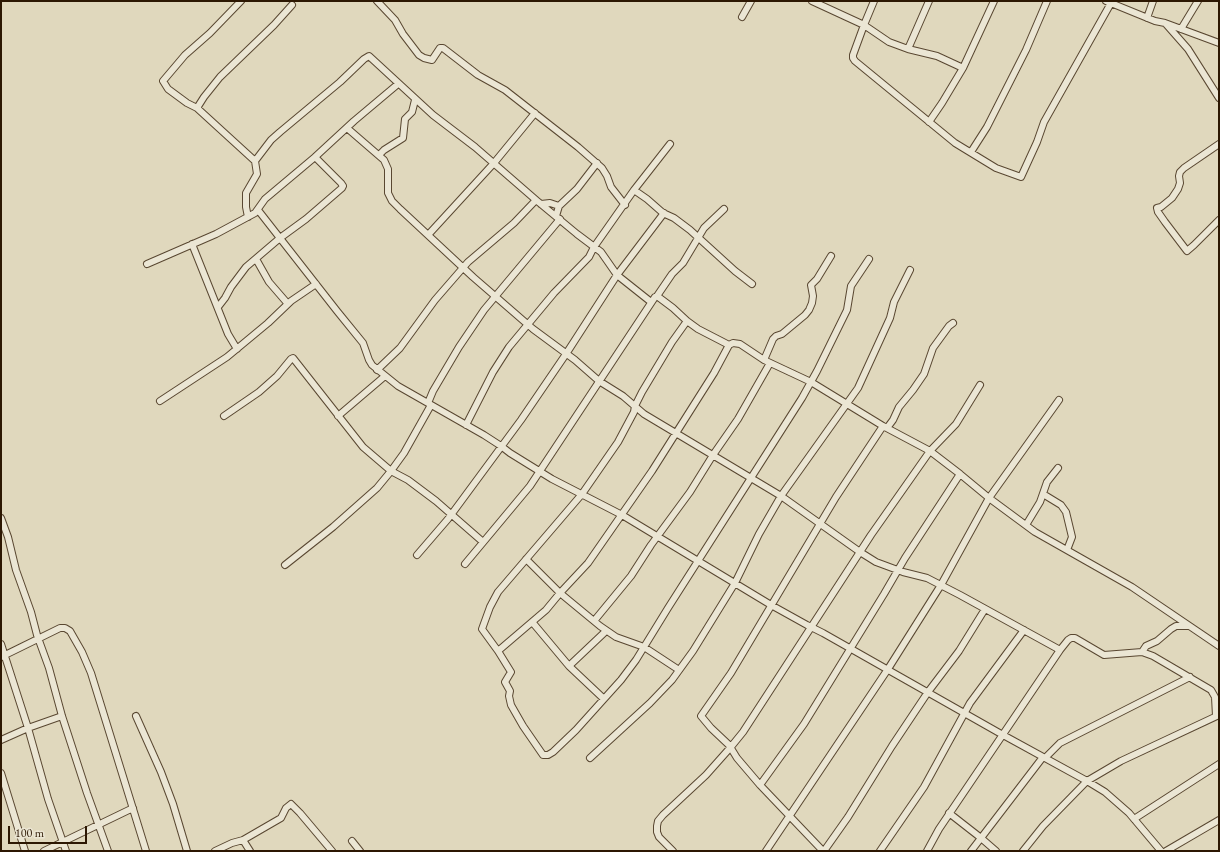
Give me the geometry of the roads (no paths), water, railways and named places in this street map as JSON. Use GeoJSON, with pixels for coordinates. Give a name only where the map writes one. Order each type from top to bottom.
{"type":"FeatureCollection","features":[{"type":"Feature","properties":{"kind":"street"},"geometry":{"type":"LineString","coordinates":[[241,1],[210,33],[185,55],[163,80],[173,94],[197,108],[255,161],[257,174],[246,193],[246,212],[248,217]]}},
{"type":"Feature","properties":{"kind":"street"},"geometry":{"type":"LineString","coordinates":[[377,1],[395,20],[403,34],[419,55],[432,60],[440,48],[442,48],[478,74],[505,90],[597,163],[602,168],[615,194],[624,205]]}},
{"type":"Feature","properties":{"kind":"street"},"geometry":{"type":"LineString","coordinates":[[742,17],[751,1]]}},
{"type":"Feature","properties":{"kind":"street"},"geometry":{"type":"LineString","coordinates":[[812,1],[825,3],[864,25],[883,39],[908,49],[937,56],[964,68]]}},
{"type":"Feature","properties":{"kind":"street"},"geometry":{"type":"LineString","coordinates":[[874,1],[853,55],[854,61],[955,143],[996,168],[1022,177],[1047,117],[1092,39],[1109,2],[1147,18],[1219,43]]}},
{"type":"Feature","properties":{"kind":"street"},"geometry":{"type":"LineString","coordinates":[[908,49],[929,1]]}},
{"type":"Feature","properties":{"kind":"street"},"geometry":{"type":"LineString","coordinates":[[929,122],[964,68],[994,1]]}},
{"type":"Feature","properties":{"kind":"street"},"geometry":{"type":"LineString","coordinates":[[971,152],[987,127],[1026,50],[1047,1]]}},
{"type":"Feature","properties":{"kind":"street"},"geometry":{"type":"LineString","coordinates":[[1147,18],[1153,1]]}},
{"type":"Feature","properties":{"kind":"street"},"geometry":{"type":"LineString","coordinates":[[1181,29],[1198,1]]}},
{"type":"Feature","properties":{"kind":"street"},"geometry":{"type":"LineString","coordinates":[[197,108],[220,77],[245,54],[292,5]]}},
{"type":"Feature","properties":{"kind":"street"},"geometry":{"type":"LineString","coordinates":[[1165,23],[1186,45],[1219,98]]}},
{"type":"Feature","properties":{"kind":"street"},"geometry":{"type":"LineString","coordinates":[[255,161],[271,140],[369,56],[374,59],[415,100],[444,125],[475,146],[538,202],[602,252],[617,274],[651,302]]}},
{"type":"Feature","properties":{"kind":"street"},"geometry":{"type":"LineString","coordinates":[[147,264],[248,217],[258,210],[265,199],[398,84]]}},
{"type":"Feature","properties":{"kind":"street"},"geometry":{"type":"LineString","coordinates":[[379,155],[403,138],[405,119],[412,112],[415,100]]}},
{"type":"Feature","properties":{"kind":"street"},"geometry":{"type":"LineString","coordinates":[[428,235],[494,163],[535,113]]}},
{"type":"Feature","properties":{"kind":"street"},"geometry":{"type":"LineString","coordinates":[[347,128],[384,160],[388,169],[388,193],[392,201],[463,268],[527,324],[600,381],[623,396],[644,414],[781,496],[860,552],[885,566],[927,578],[1060,650]]}},
{"type":"Feature","properties":{"kind":"street"},"geometry":{"type":"LineString","coordinates":[[466,425],[493,372],[509,347],[554,292],[589,257],[594,247],[634,190],[670,144]]}},
{"type":"Feature","properties":{"kind":"street"},"geometry":{"type":"LineString","coordinates":[[1219,144],[1180,172],[1180,183],[1178,189],[1172,198],[1161,207],[1157,208],[1158,212],[1186,251],[1219,220]]}},
{"type":"Feature","properties":{"kind":"street"},"geometry":{"type":"LineString","coordinates":[[218,307],[225,298],[228,290],[246,267],[280,238],[319,209],[343,186],[315,157]]}},
{"type":"Feature","properties":{"kind":"street"},"geometry":{"type":"LineString","coordinates":[[285,566],[361,503],[391,471],[422,423],[437,385],[459,347],[494,296],[558,218],[559,206],[586,179],[597,163]]}},
{"type":"Feature","properties":{"kind":"street"},"geometry":{"type":"LineString","coordinates":[[634,190],[664,213],[674,218],[690,230],[735,271],[752,284]]}},
{"type":"Feature","properties":{"kind":"street"},"geometry":{"type":"LineString","coordinates":[[538,202],[559,206]]}},
{"type":"Feature","properties":{"kind":"street"},"geometry":{"type":"LineString","coordinates":[[377,370],[400,348],[435,300],[468,262],[538,202]]}},
{"type":"Feature","properties":{"kind":"street"},"geometry":{"type":"LineString","coordinates":[[465,564],[522,497],[651,302],[682,263],[704,228],[724,209]]}},
{"type":"Feature","properties":{"kind":"street"},"geometry":{"type":"LineString","coordinates":[[258,210],[363,343],[369,360],[377,370],[411,395],[466,425],[552,479],[622,515],[771,605],[1087,781],[1118,803],[1134,819],[1161,851]]}},
{"type":"Feature","properties":{"kind":"street"},"geometry":{"type":"LineString","coordinates":[[417,555],[452,513],[529,410],[617,274],[664,213]]}},
{"type":"Feature","properties":{"kind":"street"},"geometry":{"type":"LineString","coordinates":[[192,244],[228,334],[237,349]]}},
{"type":"Feature","properties":{"kind":"street"},"geometry":{"type":"LineString","coordinates":[[764,360],[773,339],[782,334],[809,310],[813,296],[811,285],[818,279],[831,256]]}},
{"type":"Feature","properties":{"kind":"street"},"geometry":{"type":"LineString","coordinates":[[256,259],[269,282],[288,304]]}},
{"type":"Feature","properties":{"kind":"street"},"geometry":{"type":"LineString","coordinates":[[687,321],[662,358],[635,406],[634,412],[618,442],[582,494],[498,592],[490,607],[483,626],[483,631],[511,672],[505,682],[510,691],[508,696],[511,704],[523,726],[545,756],[553,752],[576,730],[629,671],[811,382],[847,310],[851,286],[869,259]]}},
{"type":"Feature","properties":{"kind":"street"},"geometry":{"type":"LineString","coordinates":[[590,758],[650,703],[680,670],[693,651],[735,583],[759,534],[781,496],[858,388],[890,318],[894,302],[910,270]]}},
{"type":"Feature","properties":{"kind":"street"},"geometry":{"type":"LineString","coordinates":[[160,401],[237,349],[288,304],[316,284]]}},
{"type":"Feature","properties":{"kind":"street"},"geometry":{"type":"LineString","coordinates":[[657,296],[687,321],[712,337],[729,345]]}},
{"type":"Feature","properties":{"kind":"street"},"geometry":{"type":"LineString","coordinates":[[953,323],[948,326],[933,348],[924,374],[899,407],[893,420],[885,427],[849,476],[731,673],[701,716],[730,748],[760,786],[824,851],[836,836],[881,763],[928,692],[959,650],[985,609]]}},
{"type":"Feature","properties":{"kind":"street"},"geometry":{"type":"LineString","coordinates":[[498,651],[533,623],[588,563],[656,465],[714,372],[729,345],[733,343],[740,344],[764,360],[811,382],[885,427],[930,452],[1026,525],[1132,587],[1219,646]]}},
{"type":"Feature","properties":{"kind":"street"},"geometry":{"type":"LineString","coordinates":[[224,416],[258,392],[277,376],[292,358],[363,448],[391,471],[419,488],[452,513],[484,542]]}},
{"type":"Feature","properties":{"kind":"street"},"geometry":{"type":"LineString","coordinates":[[594,621],[631,576],[690,492],[738,419],[770,363]]}},
{"type":"Feature","properties":{"kind":"street"},"geometry":{"type":"LineString","coordinates":[[338,416],[385,376]]}},
{"type":"Feature","properties":{"kind":"street"},"geometry":{"type":"LineString","coordinates":[[673,851],[659,837],[656,826],[658,821],[730,748],[750,721],[860,552],[930,452],[956,424],[980,385]]}},
{"type":"Feature","properties":{"kind":"street"},"geometry":{"type":"LineString","coordinates":[[766,851],[888,669],[941,585],[989,498],[1059,400]]}},
{"type":"Feature","properties":{"kind":"street"},"geometry":{"type":"LineString","coordinates":[[1026,525],[1048,482],[1058,468]]}},
{"type":"Feature","properties":{"kind":"street"},"geometry":{"type":"LineString","coordinates":[[760,786],[801,729],[884,594],[897,570],[960,474]]}},
{"type":"Feature","properties":{"kind":"street"},"geometry":{"type":"LineString","coordinates":[[1043,494],[1061,505],[1066,512],[1072,537],[1067,550]]}},
{"type":"Feature","properties":{"kind":"street"},"geometry":{"type":"LineString","coordinates":[[1,518],[8,537],[16,570],[50,668],[62,716],[108,851]]}},
{"type":"Feature","properties":{"kind":"street"},"geometry":{"type":"LineString","coordinates":[[526,559],[560,593],[606,631],[616,637],[644,647],[680,670]]}},
{"type":"Feature","properties":{"kind":"street"},"geometry":{"type":"LineString","coordinates":[[1142,652],[1146,646],[1157,641],[1176,626],[1180,619]]}},
{"type":"Feature","properties":{"kind":"street"},"geometry":{"type":"LineString","coordinates":[[533,623],[569,666],[604,699]]}},
{"type":"Feature","properties":{"kind":"street"},"geometry":{"type":"LineString","coordinates":[[1176,626],[1189,626]]}},
{"type":"Feature","properties":{"kind":"street"},"geometry":{"type":"LineString","coordinates":[[3,656],[60,628],[65,628],[74,636],[92,673],[146,851]]}},
{"type":"Feature","properties":{"kind":"street"},"geometry":{"type":"LineString","coordinates":[[880,851],[917,800],[981,687],[1024,630]]}},
{"type":"Feature","properties":{"kind":"street"},"geometry":{"type":"LineString","coordinates":[[569,666],[606,631]]}},
{"type":"Feature","properties":{"kind":"street"},"geometry":{"type":"LineString","coordinates":[[928,851],[950,813],[1022,705],[1060,650],[1071,638],[1075,638],[1104,655],[1142,652],[1158,659],[1209,688],[1213,692],[1216,700],[1217,716],[1121,762],[1087,781],[1043,826],[1023,851]]}},
{"type":"Feature","properties":{"kind":"street"},"geometry":{"type":"LineString","coordinates":[[1,644],[3,656],[28,728],[39,768],[66,851]]}},
{"type":"Feature","properties":{"kind":"street"},"geometry":{"type":"LineString","coordinates":[[971,851],[1044,757],[1060,743],[1190,678]]}},
{"type":"Feature","properties":{"kind":"street"},"geometry":{"type":"LineString","coordinates":[[1,740],[28,728],[62,716]]}},
{"type":"Feature","properties":{"kind":"street"},"geometry":{"type":"LineString","coordinates":[[136,716],[166,785],[187,851]]}},
{"type":"Feature","properties":{"kind":"street"},"geometry":{"type":"LineString","coordinates":[[1134,819],[1219,764]]}},
{"type":"Feature","properties":{"kind":"street"},"geometry":{"type":"LineString","coordinates":[[1,773],[3,789],[25,851]]}},
{"type":"Feature","properties":{"kind":"street"},"geometry":{"type":"LineString","coordinates":[[215,851],[226,848],[243,840],[281,818],[286,808],[291,804],[300,812],[332,851]]}},
{"type":"Feature","properties":{"kind":"street"},"geometry":{"type":"LineString","coordinates":[[44,851],[133,808]]}},
{"type":"Feature","properties":{"kind":"street"},"geometry":{"type":"LineString","coordinates":[[950,813],[996,851]]}},
{"type":"Feature","properties":{"kind":"street"},"geometry":{"type":"LineString","coordinates":[[1166,851],[1219,820]]}},
{"type":"Feature","properties":{"kind":"street"},"geometry":{"type":"LineString","coordinates":[[243,840],[250,851]]}},
{"type":"Feature","properties":{"kind":"street"},"geometry":{"type":"LineString","coordinates":[[352,841],[360,851]]}}]}
